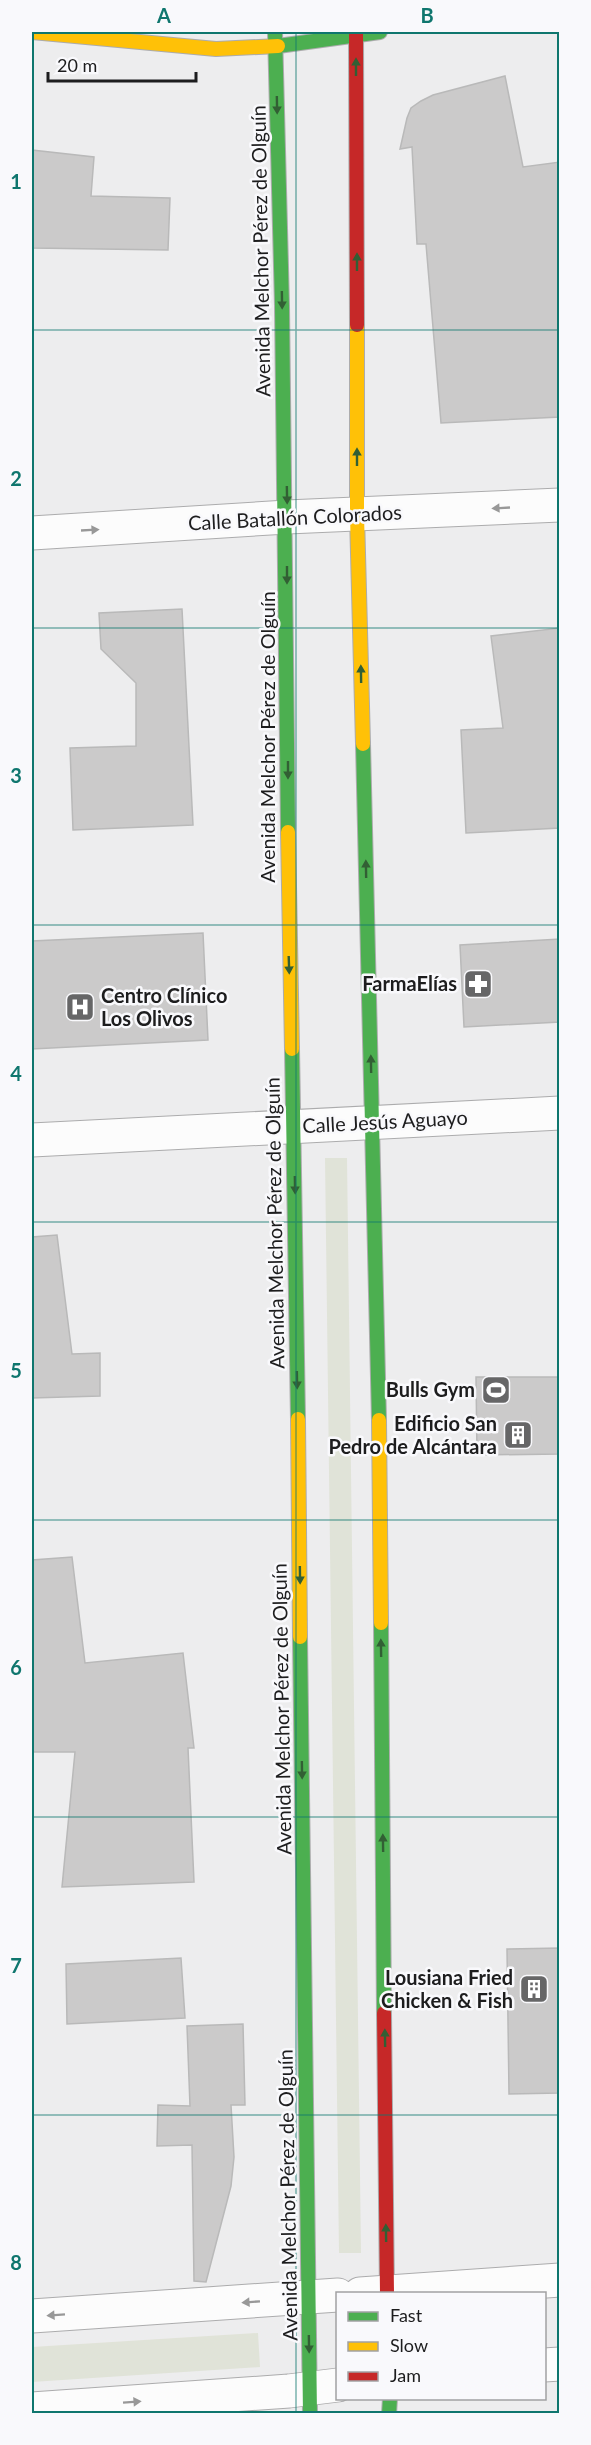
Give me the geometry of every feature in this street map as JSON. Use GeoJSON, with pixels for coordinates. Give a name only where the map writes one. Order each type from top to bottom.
{"type":"FeatureCollection","features":[{"type":"Feature","properties":{"kind":"main road"},"geometry":{"type":"LineString","coordinates":[[32,32],[216,49],[276,46],[381,32]]}},
{"type":"Feature","properties":{"kind":"main road","name":"Avenida Melchor Pérez de Olguín"},"geometry":{"type":"LineString","coordinates":[[275,32],[287,517],[288,943],[323,2296],[319,2396]]}},
{"type":"Feature","properties":{"kind":"main road"},"geometry":{"type":"LineString","coordinates":[[356,34],[357,515],[379,1454],[378,2292]]}},
{"type":"Feature","properties":{"kind":"street","name":"Calle Batallón Colorados"},"geometry":{"type":"LineString","coordinates":[[32,533],[287,517],[560,505]]}},
{"type":"Feature","properties":{"kind":"street","name":"Calle Jesús Aguayo"},"geometry":{"type":"LineString","coordinates":[[32,1140],[560,1113]]}},
{"type":"Feature","properties":{"kind":"street"},"geometry":{"type":"LineString","coordinates":[[392,2292],[560,2280]]}},
{"type":"Feature","properties":{"kind":"street"},"geometry":{"type":"LineString","coordinates":[[32,2316],[323,2296]]}},
{"type":"Feature","properties":{"kind":"street"},"geometry":{"type":"LineString","coordinates":[[32,2409],[319,2396]]}},
{"type":"Feature","properties":{"kind":"shaded area"},"geometry":{"type":"Polygon","coordinates":[[[325,1158],[347,1158],[361,2253],[339,2253],[325,1158]]]}},
{"type":"Feature","properties":{"kind":"shaded area"},"geometry":{"type":"Polygon","coordinates":[[[258,2333],[260,2367],[32,2382],[32,2347],[258,2333]]]}},
{"type":"Feature","properties":{"kind":"building"},"geometry":{"type":"Polygon","coordinates":[[[505,76],[523,167],[560,162],[560,417],[441,423],[426,244],[417,244],[412,147],[400,149],[411,108],[421,101],[433,95],[505,76]]]}},
{"type":"Feature","properties":{"kind":"building"},"geometry":{"type":"Polygon","coordinates":[[[32,150],[94,157],[91,196],[170,198],[168,250],[32,248],[32,150]]]}},
{"type":"Feature","properties":{"kind":"building"},"geometry":{"type":"Polygon","coordinates":[[[182,609],[193,825],[73,830],[70,748],[136,746],[136,683],[101,649],[99,613],[182,609]]]}},
{"type":"Feature","properties":{"kind":"building"},"geometry":{"type":"Polygon","coordinates":[[[560,628],[560,828],[466,833],[461,730],[503,728],[491,636],[560,628]]]}},
{"type":"Feature","properties":{"kind":"building"},"geometry":{"type":"Polygon","coordinates":[[[203,933],[208,1040],[32,1049],[32,941],[203,933]]]}},
{"type":"Feature","properties":{"kind":"building"},"geometry":{"type":"Polygon","coordinates":[[[560,939],[560,1022],[464,1027],[460,945],[560,939]]]}},
{"type":"Feature","properties":{"kind":"building"},"geometry":{"type":"Polygon","coordinates":[[[57,1235],[72,1354],[100,1353],[100,1396],[32,1398],[32,1237],[57,1235]]]}},
{"type":"Feature","properties":{"kind":"building","name":"Edificio San Pedro de Alcántara"},"geometry":{"type":"Polygon","coordinates":[[[476,1377],[560,1377],[560,1454],[477,1455],[476,1377]]]}},
{"type":"Feature","properties":{"kind":"building"},"geometry":{"type":"Polygon","coordinates":[[[72,1557],[85,1663],[183,1653],[194,1748],[188,1748],[194,1882],[62,1887],[75,1752],[32,1752],[32,1560],[72,1557]]]}},
{"type":"Feature","properties":{"kind":"building","name":"Lousiana Fried Chicken & Fish"},"geometry":{"type":"Polygon","coordinates":[[[560,1948],[560,2093],[509,2094],[507,1949],[560,1948]]]}},
{"type":"Feature","properties":{"kind":"building"},"geometry":{"type":"Polygon","coordinates":[[[181,1958],[185,2018],[67,2024],[66,1964],[181,1958]]]}},
{"type":"Feature","properties":{"kind":"building"},"geometry":{"type":"Polygon","coordinates":[[[243,2024],[245,2105],[231,2105],[234,2157],[231,2186],[206,2282],[194,2281],[192,2145],[157,2146],[158,2105],[190,2106],[187,2026],[243,2024]]]}},
{"type":"Feature","properties":{"kind":"traffic: fast"},"geometry":{"type":"LineString","coordinates":[[275,32],[282,306],[288,832]]}},
{"type":"Feature","properties":{"kind":"traffic: fast"},"geometry":{"type":"LineString","coordinates":[[278,46],[380,32]]}},
{"type":"Feature","properties":{"kind":"traffic: fast"},"geometry":{"type":"LineString","coordinates":[[363,744],[379,1420]]}},
{"type":"Feature","properties":{"kind":"traffic: fast"},"geometry":{"type":"LineString","coordinates":[[292,1049],[298,1419]]}},
{"type":"Feature","properties":{"kind":"traffic: fast"},"geometry":{"type":"LineString","coordinates":[[381,1623],[384,2013]]}},
{"type":"Feature","properties":{"kind":"traffic: fast"},"geometry":{"type":"LineString","coordinates":[[300,1637],[310,2414]]}},
{"type":"Feature","properties":{"kind":"traffic: fast"},"geometry":{"type":"LineString","coordinates":[[389,2414],[390,2400]]}},
{"type":"Feature","properties":{"kind":"traffic: slow"},"geometry":{"type":"LineString","coordinates":[[32,32],[216,49],[278,46]]}},
{"type":"Feature","properties":{"kind":"traffic: slow"},"geometry":{"type":"LineString","coordinates":[[357,325],[357,515],[363,744]]}},
{"type":"Feature","properties":{"kind":"traffic: slow"},"geometry":{"type":"LineString","coordinates":[[288,832],[292,1049]]}},
{"type":"Feature","properties":{"kind":"traffic: slow"},"geometry":{"type":"LineString","coordinates":[[298,1419],[300,1637]]}},
{"type":"Feature","properties":{"kind":"traffic: slow"},"geometry":{"type":"LineString","coordinates":[[379,1420],[381,1623]]}},
{"type":"Feature","properties":{"kind":"traffic: jam"},"geometry":{"type":"LineString","coordinates":[[356,32],[357,325]]}},
{"type":"Feature","properties":{"kind":"traffic: jam"},"geometry":{"type":"LineString","coordinates":[[384,2013],[387,2292]]}},
{"type":"Feature","properties":{"kind":"place","name":"FarmaElías"},"geometry":{"type":"Point","coordinates":[478,984]}},
{"type":"Feature","properties":{"kind":"place","name":"Centro Clínico Los Olivos"},"geometry":{"type":"Point","coordinates":[80,1007]}},
{"type":"Feature","properties":{"kind":"place","name":"Bulls Gym"},"geometry":{"type":"Point","coordinates":[496,1390]}},
{"type":"Feature","properties":{"kind":"place","name":"Edificio San Pedro de Alcántara"},"geometry":{"type":"Point","coordinates":[518,1435]}},
{"type":"Feature","properties":{"kind":"place","name":"Lousiana Fried Chicken & Fish"},"geometry":{"type":"Point","coordinates":[534,1989]}}]}
